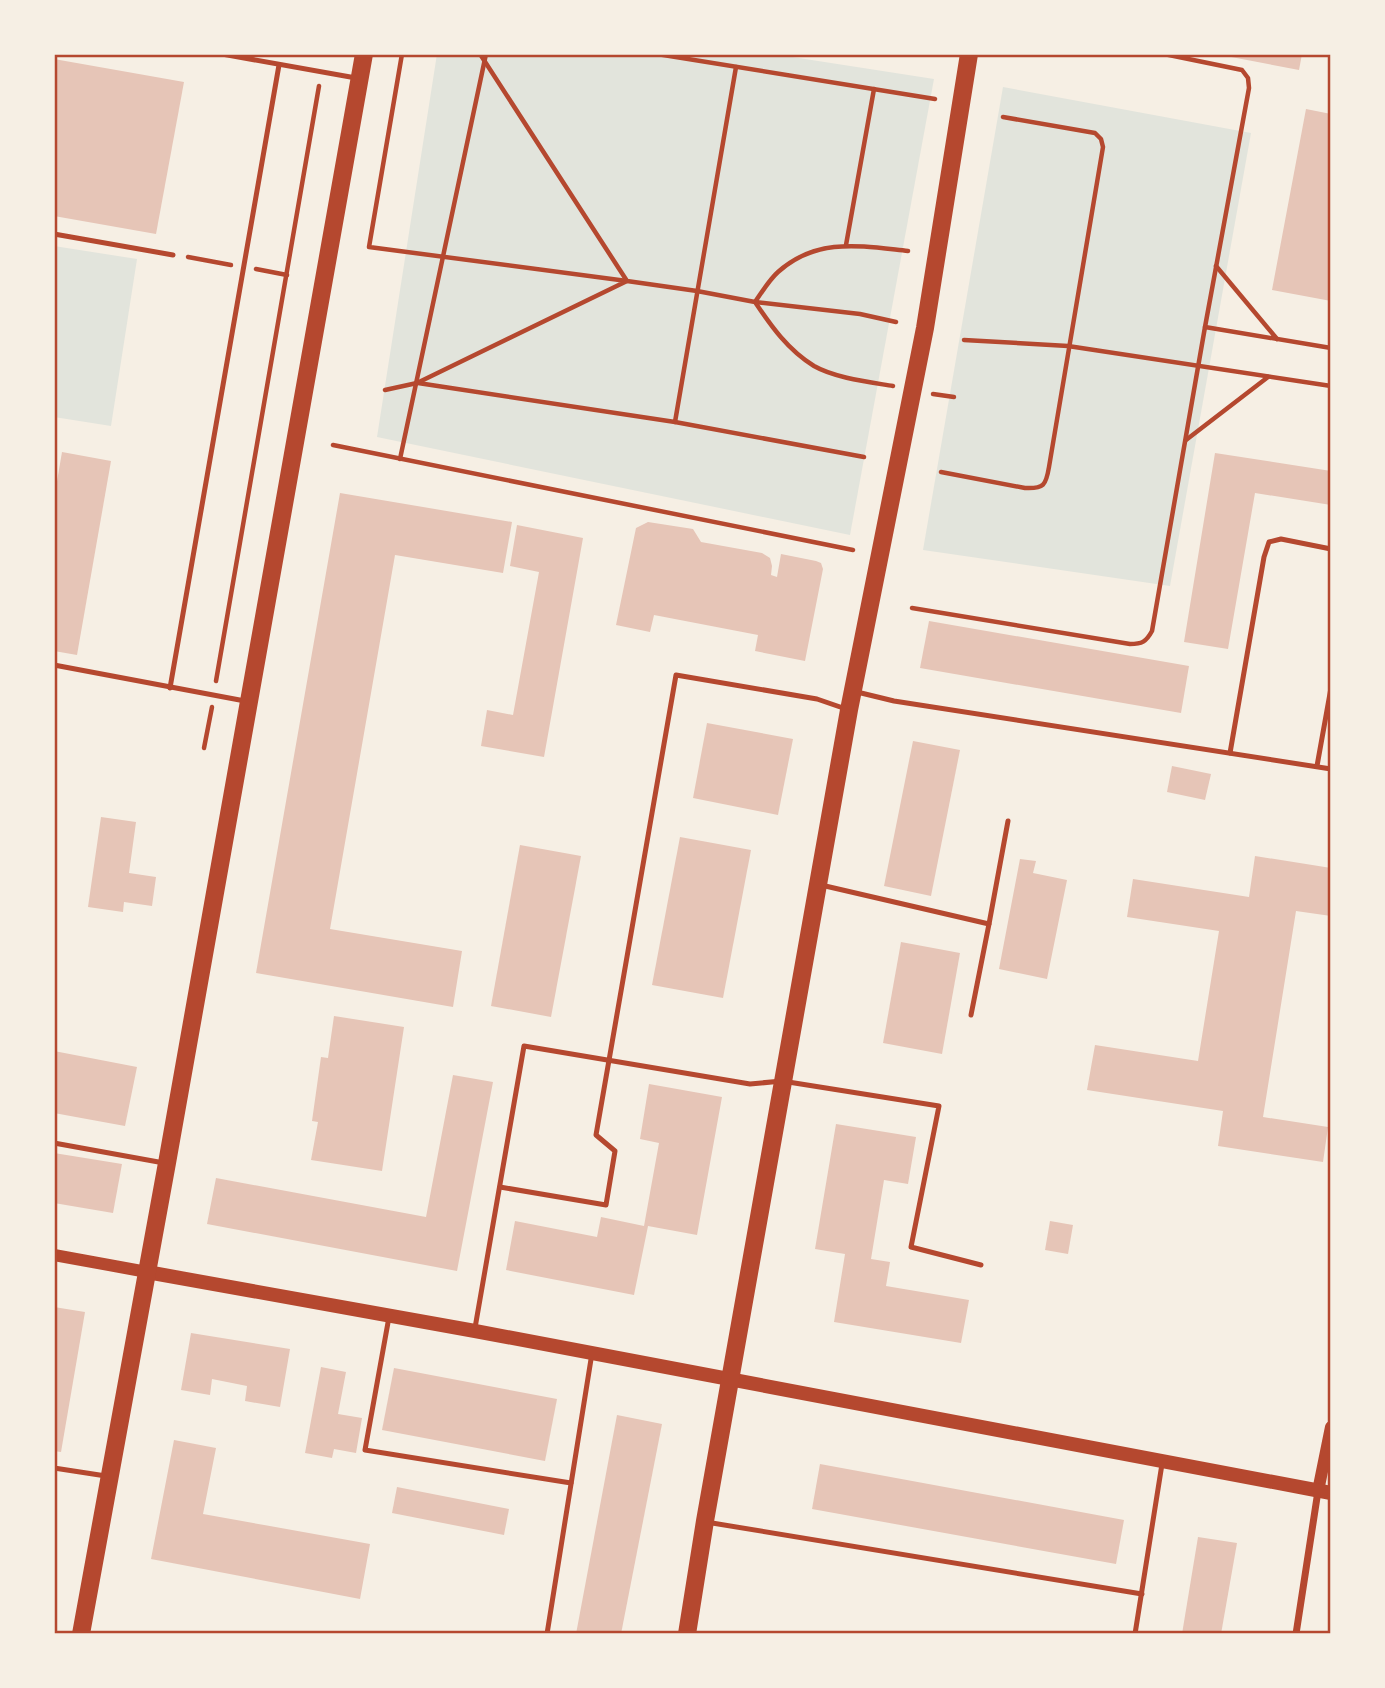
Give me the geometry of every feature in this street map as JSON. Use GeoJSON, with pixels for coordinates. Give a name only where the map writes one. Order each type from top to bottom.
{"type":"FeatureCollection","features":[{"type":"Feature","properties":{"kind":"main road"},"geometry":{"type":"LineString","coordinates":[[81,1634],[364,54]]}},
{"type":"Feature","properties":{"kind":"main road"},"geometry":{"type":"LineString","coordinates":[[687,1634],[852,691],[925,328],[969,54]]}},
{"type":"Feature","properties":{"kind":"main road"},"geometry":{"type":"LineString","coordinates":[[147,1272],[475,1331],[1325,1492]]}},
{"type":"Feature","properties":{"kind":"street"},"geometry":{"type":"LineString","coordinates":[[54,1255],[147,1272]]}},
{"type":"Feature","properties":{"kind":"street"},"geometry":{"type":"LineString","coordinates":[[1296,1634],[1325,1492],[1331,1427]]}},
{"type":"Feature","properties":{"kind":"lane"},"geometry":{"type":"LineString","coordinates":[[222,54],[361,79]]}},
{"type":"Feature","properties":{"kind":"lane"},"geometry":{"type":"LineString","coordinates":[[170,688],[279,65]]}},
{"type":"Feature","properties":{"kind":"lane"},"geometry":{"type":"LineString","coordinates":[[54,234],[173,255]]}},
{"type":"Feature","properties":{"kind":"lane"},"geometry":{"type":"LineString","coordinates":[[1230,753],[1264,557],[1269,542],[1281,538],[1331,549]]}},
{"type":"Feature","properties":{"kind":"lane"},"geometry":{"type":"LineString","coordinates":[[54,665],[248,702]]}},
{"type":"Feature","properties":{"kind":"lane"},"geometry":{"type":"LineString","coordinates":[[500,1188],[606,1205],[615,1151],[596,1135],[676,675],[817,699],[849,710]]}},
{"type":"Feature","properties":{"kind":"lane"},"geometry":{"type":"LineString","coordinates":[[1317,766],[1331,688]]}},
{"type":"Feature","properties":{"kind":"lane"},"geometry":{"type":"LineString","coordinates":[[852,691],[894,701],[1331,769]]}},
{"type":"Feature","properties":{"kind":"lane"},"geometry":{"type":"LineString","coordinates":[[971,1015],[1008,821]]}},
{"type":"Feature","properties":{"kind":"lane"},"geometry":{"type":"LineString","coordinates":[[818,884],[989,925]]}},
{"type":"Feature","properties":{"kind":"lane"},"geometry":{"type":"LineString","coordinates":[[475,1331],[524,1046],[750,1084],[782,1081],[939,1106],[911,1247],[981,1265]]}},
{"type":"Feature","properties":{"kind":"lane"},"geometry":{"type":"LineString","coordinates":[[54,1143],[167,1163]]}},
{"type":"Feature","properties":{"kind":"lane"},"geometry":{"type":"LineString","coordinates":[[389,1317],[365,1450],[571,1483]]}},
{"type":"Feature","properties":{"kind":"lane"},"geometry":{"type":"LineString","coordinates":[[547,1634],[592,1353]]}},
{"type":"Feature","properties":{"kind":"lane"},"geometry":{"type":"LineString","coordinates":[[1135,1634],[1162,1462]]}},
{"type":"Feature","properties":{"kind":"lane"},"geometry":{"type":"LineString","coordinates":[[54,1468],[109,1477]]}},
{"type":"Feature","properties":{"kind":"lane"},"geometry":{"type":"LineString","coordinates":[[705,1521],[1142,1594]]}},
{"type":"Feature","properties":{"kind":"path"},"geometry":{"type":"LineString","coordinates":[[402,54],[369,247],[627,281],[755,302],[860,314],[895,322]]}},
{"type":"Feature","properties":{"kind":"path"},"geometry":{"type":"LineString","coordinates":[[480,54],[627,281]]}},
{"type":"Feature","properties":{"kind":"path"},"geometry":{"type":"LineString","coordinates":[[400,459],[486,54]]}},
{"type":"Feature","properties":{"kind":"path"},"geometry":{"type":"LineString","coordinates":[[657,54],[935,99]]}},
{"type":"Feature","properties":{"kind":"path"},"geometry":{"type":"LineString","coordinates":[[912,608],[1130,644],[1147,641],[1152,631],[1249,88],[1248,78],[1242,70],[1164,54]]}},
{"type":"Feature","properties":{"kind":"path"},"geometry":{"type":"LineString","coordinates":[[675,422],[736,67]]}},
{"type":"Feature","properties":{"kind":"path"},"geometry":{"type":"LineString","coordinates":[[204,748],[322,72]]}},
{"type":"Feature","properties":{"kind":"path"},"geometry":{"type":"LineString","coordinates":[[846,245],[874,89]]}},
{"type":"Feature","properties":{"kind":"path"},"geometry":{"type":"LineString","coordinates":[[941,472],[1037,489],[1047,480],[1103,147],[1101,139],[1095,133],[1003,117]]}},
{"type":"Feature","properties":{"kind":"path"},"geometry":{"type":"LineString","coordinates":[[755,302],[777,273],[798,257],[846,245],[908,251]]}},
{"type":"Feature","properties":{"kind":"path"},"geometry":{"type":"LineString","coordinates":[[1216,266],[1277,340]]}},
{"type":"Feature","properties":{"kind":"path"},"geometry":{"type":"LineString","coordinates":[[384,390],[417,383],[627,281]]}},
{"type":"Feature","properties":{"kind":"path"},"geometry":{"type":"LineString","coordinates":[[755,302],[772,327],[792,349],[816,367],[845,377],[954,397]]}},
{"type":"Feature","properties":{"kind":"path"},"geometry":{"type":"LineString","coordinates":[[1205,327],[1331,348]]}},
{"type":"Feature","properties":{"kind":"path"},"geometry":{"type":"LineString","coordinates":[[964,340],[1068,346],[1331,386]]}},
{"type":"Feature","properties":{"kind":"path"},"geometry":{"type":"LineString","coordinates":[[1185,441],[1268,376]]}},
{"type":"Feature","properties":{"kind":"path"},"geometry":{"type":"LineString","coordinates":[[417,383],[675,422],[864,457]]}},
{"type":"Feature","properties":{"kind":"path"},"geometry":{"type":"LineString","coordinates":[[333,445],[853,550]]}},
{"type":"Feature","properties":{"kind":"shaded area"},"geometry":{"type":"Polygon","coordinates":[[[437,54],[773,54],[934,79],[850,535],[377,437],[437,54]]]}},
{"type":"Feature","properties":{"kind":"shaded area"},"geometry":{"type":"Polygon","coordinates":[[[1003,87],[1251,133],[1170,586],[923,550],[1003,87]]]}},
{"type":"Feature","properties":{"kind":"shaded area"},"geometry":{"type":"Polygon","coordinates":[[[54,246],[137,259],[111,426],[54,417],[54,246]]]}},
{"type":"Feature","properties":{"kind":"building"},"geometry":{"type":"Polygon","coordinates":[[[1226,54],[1302,54],[1299,70],[1226,54]]]}},
{"type":"Feature","properties":{"kind":"building"},"geometry":{"type":"Polygon","coordinates":[[[54,59],[184,82],[156,234],[54,216],[54,59]]]}},
{"type":"Feature","properties":{"kind":"building"},"geometry":{"type":"Polygon","coordinates":[[[1306,109],[1331,114],[1331,301],[1272,290],[1306,109]]]}},
{"type":"Feature","properties":{"kind":"building"},"geometry":{"type":"Polygon","coordinates":[[[62,452],[111,461],[77,655],[54,651],[54,499],[62,452]]]}},
{"type":"Feature","properties":{"kind":"building"},"geometry":{"type":"Polygon","coordinates":[[[1215,453],[1331,471],[1331,505],[1255,493],[1228,649],[1184,642],[1215,453]]]}},
{"type":"Feature","properties":{"kind":"building"},"geometry":{"type":"Polygon","coordinates":[[[340,493],[512,522],[503,573],[395,555],[330,929],[462,951],[453,1007],[256,973],[340,493]]]}},
{"type":"Feature","properties":{"kind":"building"},"geometry":{"type":"Polygon","coordinates":[[[648,522],[693,529],[701,542],[762,553],[770,558],[771,575],[777,577],[781,554],[821,563],[823,569],[805,661],[755,651],[758,635],[654,615],[650,632],[616,625],[636,528],[648,522]]]}},
{"type":"Feature","properties":{"kind":"building"},"geometry":{"type":"Polygon","coordinates":[[[517,525],[583,538],[544,757],[481,746],[487,710],[513,715],[539,572],[510,566],[517,525]]]}},
{"type":"Feature","properties":{"kind":"building"},"geometry":{"type":"Polygon","coordinates":[[[929,621],[1189,666],[1181,713],[920,668],[929,621]]]}},
{"type":"Feature","properties":{"kind":"building"},"geometry":{"type":"Polygon","coordinates":[[[707,723],[793,739],[778,815],[693,798],[707,723]]]}},
{"type":"Feature","properties":{"kind":"building"},"geometry":{"type":"Polygon","coordinates":[[[913,741],[960,750],[931,896],[884,886],[913,741]]]}},
{"type":"Feature","properties":{"kind":"building"},"geometry":{"type":"Polygon","coordinates":[[[1172,766],[1211,774],[1205,800],[1167,792],[1172,766]]]}},
{"type":"Feature","properties":{"kind":"building"},"geometry":{"type":"Polygon","coordinates":[[[101,817],[136,822],[129,873],[156,877],[152,906],[124,902],[123,912],[88,907],[101,817]]]}},
{"type":"Feature","properties":{"kind":"building"},"geometry":{"type":"Polygon","coordinates":[[[680,837],[751,850],[723,998],[652,985],[680,837]]]}},
{"type":"Feature","properties":{"kind":"building"},"geometry":{"type":"Polygon","coordinates":[[[520,845],[581,856],[551,1017],[491,1006],[520,845]]]}},
{"type":"Feature","properties":{"kind":"building"},"geometry":{"type":"Polygon","coordinates":[[[1255,856],[1331,868],[1331,916],[1296,911],[1263,1117],[1328,1127],[1323,1162],[1218,1146],[1223,1111],[1087,1090],[1095,1045],[1198,1061],[1219,931],[1127,917],[1133,879],[1249,897],[1255,856]]]}},
{"type":"Feature","properties":{"kind":"building"},"geometry":{"type":"Polygon","coordinates":[[[1020,859],[1036,861],[1033,873],[1067,880],[1047,979],[999,969],[1020,859]]]}},
{"type":"Feature","properties":{"kind":"building"},"geometry":{"type":"Polygon","coordinates":[[[901,942],[960,953],[942,1054],[883,1043],[901,942]]]}},
{"type":"Feature","properties":{"kind":"building"},"geometry":{"type":"Polygon","coordinates":[[[334,1016],[404,1027],[382,1171],[311,1160],[318,1122],[312,1121],[321,1057],[328,1058],[334,1016]]]}},
{"type":"Feature","properties":{"kind":"building"},"geometry":{"type":"Polygon","coordinates":[[[54,1051],[137,1067],[125,1126],[54,1113],[54,1051]]]}},
{"type":"Feature","properties":{"kind":"building"},"geometry":{"type":"Polygon","coordinates":[[[453,1075],[493,1082],[457,1271],[207,1224],[216,1178],[426,1217],[453,1075]]]}},
{"type":"Feature","properties":{"kind":"building"},"geometry":{"type":"Polygon","coordinates":[[[649,1084],[722,1097],[697,1235],[648,1226],[634,1295],[506,1270],[515,1221],[597,1237],[601,1217],[644,1226],[659,1143],[640,1139],[649,1084]]]}},
{"type":"Feature","properties":{"kind":"building"},"geometry":{"type":"Polygon","coordinates":[[[836,1124],[916,1137],[908,1184],[884,1180],[871,1259],[890,1262],[886,1286],[969,1300],[961,1343],[834,1322],[845,1254],[815,1249],[836,1124]]]}},
{"type":"Feature","properties":{"kind":"building"},"geometry":{"type":"Polygon","coordinates":[[[54,1153],[122,1164],[113,1213],[54,1203],[54,1153]]]}},
{"type":"Feature","properties":{"kind":"building"},"geometry":{"type":"Polygon","coordinates":[[[1050,1221],[1073,1225],[1068,1254],[1045,1250],[1050,1221]]]}},
{"type":"Feature","properties":{"kind":"building"},"geometry":{"type":"Polygon","coordinates":[[[54,1307],[85,1312],[61,1452],[54,1451],[54,1307]]]}},
{"type":"Feature","properties":{"kind":"building"},"geometry":{"type":"Polygon","coordinates":[[[191,1333],[290,1349],[280,1407],[245,1401],[247,1386],[212,1379],[210,1395],[181,1390],[191,1333]]]}},
{"type":"Feature","properties":{"kind":"building"},"geometry":{"type":"Polygon","coordinates":[[[321,1367],[346,1372],[338,1414],[362,1418],[356,1453],[334,1449],[332,1458],[305,1453],[321,1367]]]}},
{"type":"Feature","properties":{"kind":"building"},"geometry":{"type":"Polygon","coordinates":[[[394,1368],[557,1399],[545,1461],[382,1430],[394,1368]]]}},
{"type":"Feature","properties":{"kind":"building"},"geometry":{"type":"Polygon","coordinates":[[[617,1415],[662,1424],[621,1634],[576,1634],[617,1415]]]}},
{"type":"Feature","properties":{"kind":"building"},"geometry":{"type":"Polygon","coordinates":[[[174,1440],[216,1448],[203,1514],[370,1544],[360,1599],[151,1559],[174,1440]]]}},
{"type":"Feature","properties":{"kind":"building"},"geometry":{"type":"Polygon","coordinates":[[[820,1464],[1124,1520],[1116,1564],[812,1509],[820,1464]]]}},
{"type":"Feature","properties":{"kind":"building"},"geometry":{"type":"Polygon","coordinates":[[[397,1487],[509,1509],[504,1535],[392,1513],[397,1487]]]}},
{"type":"Feature","properties":{"kind":"building"},"geometry":{"type":"Polygon","coordinates":[[[1198,1537],[1237,1543],[1221,1634],[1182,1634],[1198,1537]]]}}]}
